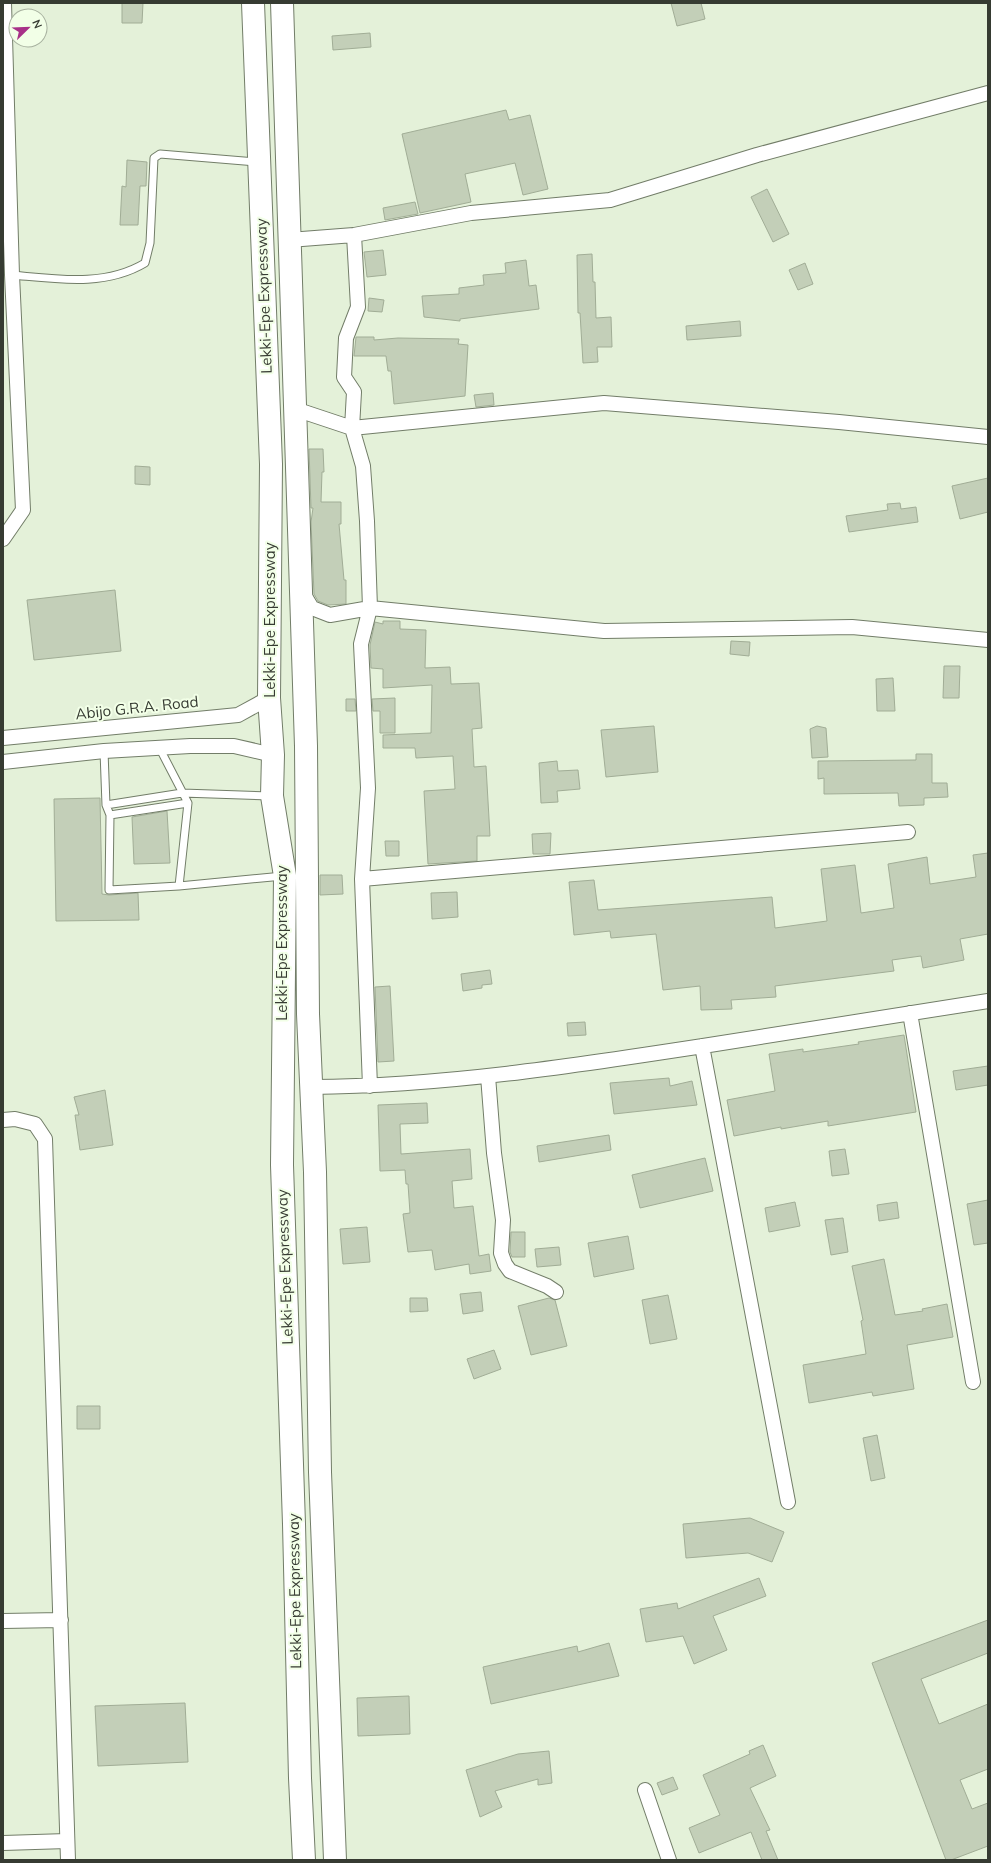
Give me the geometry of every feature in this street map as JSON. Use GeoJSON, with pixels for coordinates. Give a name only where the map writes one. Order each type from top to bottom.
{"type":"FeatureCollection","features":[{"type":"Feature","properties":{"kind":"highway","name":"Lekki-Epe Expressway"},"geometry":{"type":"LineString","coordinates":[[253,3],[271,464],[269,698],[273,755],[272,796],[285,876],[282,1165],[294,1524],[297,1692],[304,1860]]}},
{"type":"Feature","properties":{"kind":"highway","name":"Lekki-Epe Expressway"},"geometry":{"type":"LineString","coordinates":[[282,3],[306,746],[308,1014],[320,1402],[320,1472],[337,1860]]}},
{"type":"Feature","properties":{"kind":"highway"},"geometry":{"type":"LineString","coordinates":[[294,1524],[323,1523]]}},
{"type":"Feature","properties":{"kind":"street"},"geometry":{"type":"LineString","coordinates":[[3,539],[22,510],[12,275],[4,3]]}},
{"type":"Feature","properties":{"kind":"street"},"geometry":{"type":"LineString","coordinates":[[289,240],[354,235],[471,213],[610,200],[757,155],[988,93]]}},
{"type":"Feature","properties":{"kind":"street"},"geometry":{"type":"LineString","coordinates":[[354,235],[358,307],[346,338],[344,377],[354,392],[352,428],[363,466],[367,521],[370,608],[361,644],[368,788],[362,879],[370,1086]]}},
{"type":"Feature","properties":{"kind":"street"},"geometry":{"type":"LineString","coordinates":[[295,409],[352,428],[604,403],[839,422],[988,437]]}},
{"type":"Feature","properties":{"kind":"street"},"geometry":{"type":"LineString","coordinates":[[300,589],[312,608],[330,615],[370,608],[604,631],[852,627],[988,640]]}},
{"type":"Feature","properties":{"kind":"street","name":"Abijo G.R.A. Road"},"geometry":{"type":"LineString","coordinates":[[3,738],[238,715],[269,698]]}},
{"type":"Feature","properties":{"kind":"street"},"geometry":{"type":"LineString","coordinates":[[3,762],[104,750],[160,749],[190,746],[234,746],[273,755]]}},
{"type":"Feature","properties":{"kind":"street"},"geometry":{"type":"LineString","coordinates":[[362,879],[908,832]]}},
{"type":"Feature","properties":{"kind":"street"},"geometry":{"type":"LineString","coordinates":[[311,1087],[370,1086],[488,1076],[580,1066],[988,1001]]}},
{"type":"Feature","properties":{"kind":"street"},"geometry":{"type":"LineString","coordinates":[[910,1013],[973,1382]]}},
{"type":"Feature","properties":{"kind":"street"},"geometry":{"type":"LineString","coordinates":[[702,1046],[788,1502]]}},
{"type":"Feature","properties":{"kind":"street"},"geometry":{"type":"LineString","coordinates":[[488,1076],[494,1153],[502,1220],[501,1253],[505,1264],[510,1271],[547,1286],[556,1292]]}},
{"type":"Feature","properties":{"kind":"street"},"geometry":{"type":"LineString","coordinates":[[3,1120],[15,1119],[35,1124],[45,1139],[68,1860]]}},
{"type":"Feature","properties":{"kind":"street"},"geometry":{"type":"LineString","coordinates":[[3,1620],[61,1620]]}},
{"type":"Feature","properties":{"kind":"street"},"geometry":{"type":"LineString","coordinates":[[645,1790],[669,1860]]}},
{"type":"Feature","properties":{"kind":"street"},"geometry":{"type":"LineString","coordinates":[[3,1843],[67,1841]]}},
{"type":"Feature","properties":{"kind":"lane"},"geometry":{"type":"LineString","coordinates":[[12,275],[79,280],[106,277],[134,270],[145,263],[150,243],[154,158],[160,154],[259,162]]}},
{"type":"Feature","properties":{"kind":"lane"},"geometry":{"type":"LineString","coordinates":[[160,749],[188,803],[179,886]]}},
{"type":"Feature","properties":{"kind":"lane"},"geometry":{"type":"LineString","coordinates":[[104,750],[106,805],[110,815],[109,890],[179,886],[285,876]]}},
{"type":"Feature","properties":{"kind":"lane"},"geometry":{"type":"LineString","coordinates":[[106,805],[182,792],[272,796]]}},
{"type":"Feature","properties":{"kind":"lane"},"geometry":{"type":"LineString","coordinates":[[110,815],[188,803]]}},
{"type":"Feature","properties":{"kind":"building"},"geometry":{"type":"Polygon","coordinates":[[[122,3],[143,3],[142,23],[122,23],[122,3]]]}},
{"type":"Feature","properties":{"kind":"building"},"geometry":{"type":"Polygon","coordinates":[[[671,3],[701,3],[705,19],[677,26],[671,3]]]}},
{"type":"Feature","properties":{"kind":"building"},"geometry":{"type":"Polygon","coordinates":[[[370,33],[371,47],[333,50],[332,36],[370,33]]]}},
{"type":"Feature","properties":{"kind":"building"},"geometry":{"type":"Polygon","coordinates":[[[506,110],[509,120],[530,115],[548,189],[523,195],[515,163],[465,174],[471,202],[420,213],[402,134],[506,110]]]}},
{"type":"Feature","properties":{"kind":"building"},"geometry":{"type":"Polygon","coordinates":[[[127,160],[147,162],[146,186],[140,186],[138,225],[120,225],[122,186],[126,187],[127,160]]]}},
{"type":"Feature","properties":{"kind":"building"},"geometry":{"type":"Polygon","coordinates":[[[767,189],[789,234],[773,242],[751,197],[767,189]]]}},
{"type":"Feature","properties":{"kind":"building"},"geometry":{"type":"Polygon","coordinates":[[[415,202],[418,214],[385,220],[383,208],[415,202]]]}},
{"type":"Feature","properties":{"kind":"building"},"geometry":{"type":"Polygon","coordinates":[[[383,250],[386,275],[367,277],[364,252],[383,250]]]}},
{"type":"Feature","properties":{"kind":"building"},"geometry":{"type":"Polygon","coordinates":[[[592,254],[593,282],[595,282],[596,318],[611,317],[612,347],[597,347],[598,362],[583,363],[580,313],[578,313],[577,255],[592,254]]]}},
{"type":"Feature","properties":{"kind":"building"},"geometry":{"type":"Polygon","coordinates":[[[526,260],[529,286],[536,285],[539,309],[460,319],[460,321],[424,317],[422,296],[459,294],[459,288],[484,285],[483,275],[506,273],[505,263],[526,260]]]}},
{"type":"Feature","properties":{"kind":"building"},"geometry":{"type":"Polygon","coordinates":[[[805,263],[813,284],[798,290],[789,270],[805,263]]]}},
{"type":"Feature","properties":{"kind":"building"},"geometry":{"type":"Polygon","coordinates":[[[369,298],[384,300],[382,312],[368,311],[369,298]]]}},
{"type":"Feature","properties":{"kind":"building"},"geometry":{"type":"Polygon","coordinates":[[[740,321],[741,336],[687,340],[686,326],[740,321]]]}},
{"type":"Feature","properties":{"kind":"building"},"geometry":{"type":"Polygon","coordinates":[[[356,337],[374,337],[374,340],[398,338],[459,339],[458,344],[468,345],[465,396],[394,404],[391,371],[388,371],[386,356],[354,356],[356,337]]]}},
{"type":"Feature","properties":{"kind":"building"},"geometry":{"type":"Polygon","coordinates":[[[493,393],[494,405],[476,407],[474,395],[493,393]]]}},
{"type":"Feature","properties":{"kind":"building"},"geometry":{"type":"Polygon","coordinates":[[[309,449],[323,449],[324,472],[322,472],[321,502],[341,502],[341,524],[339,524],[344,580],[346,580],[346,604],[328,605],[318,601],[314,594],[311,522],[313,508],[311,508],[309,449]]]}},
{"type":"Feature","properties":{"kind":"building"},"geometry":{"type":"Polygon","coordinates":[[[135,466],[150,467],[150,485],[135,484],[135,466]]]}},
{"type":"Feature","properties":{"kind":"building"},"geometry":{"type":"Polygon","coordinates":[[[988,478],[988,512],[960,519],[952,486],[988,478]]]}},
{"type":"Feature","properties":{"kind":"building"},"geometry":{"type":"Polygon","coordinates":[[[900,503],[901,509],[916,507],[918,522],[849,532],[846,516],[888,510],[887,504],[900,503]]]}},
{"type":"Feature","properties":{"kind":"building"},"geometry":{"type":"Polygon","coordinates":[[[115,590],[121,651],[34,660],[27,600],[115,590]]]}},
{"type":"Feature","properties":{"kind":"building"},"geometry":{"type":"Polygon","coordinates":[[[383,621],[400,621],[400,629],[426,630],[425,668],[450,667],[451,684],[479,683],[482,728],[472,729],[474,767],[486,766],[490,836],[477,836],[477,861],[428,864],[424,791],[455,789],[453,756],[416,758],[415,748],[383,748],[383,735],[431,733],[432,685],[383,688],[383,669],[371,668],[370,645],[375,622],[383,624],[383,621]]]}},
{"type":"Feature","properties":{"kind":"building"},"geometry":{"type":"Polygon","coordinates":[[[731,641],[750,642],[749,656],[730,654],[731,641]]]}},
{"type":"Feature","properties":{"kind":"building"},"geometry":{"type":"Polygon","coordinates":[[[944,666],[960,666],[959,698],[943,698],[944,666]]]}},
{"type":"Feature","properties":{"kind":"building"},"geometry":{"type":"Polygon","coordinates":[[[893,678],[895,711],[877,711],[876,679],[893,678]]]}},
{"type":"Feature","properties":{"kind":"building"},"geometry":{"type":"Polygon","coordinates":[[[395,698],[395,733],[380,733],[380,711],[373,711],[372,699],[395,698]]]}},
{"type":"Feature","properties":{"kind":"building"},"geometry":{"type":"Polygon","coordinates":[[[346,699],[355,699],[356,711],[346,711],[346,699]]]}},
{"type":"Feature","properties":{"kind":"building"},"geometry":{"type":"Polygon","coordinates":[[[654,726],[658,772],[606,777],[601,730],[654,726]]]}},
{"type":"Feature","properties":{"kind":"building"},"geometry":{"type":"Polygon","coordinates":[[[817,726],[826,728],[828,757],[812,758],[810,729],[817,726]]]}},
{"type":"Feature","properties":{"kind":"building"},"geometry":{"type":"Polygon","coordinates":[[[916,754],[932,754],[932,783],[947,783],[948,797],[924,798],[924,805],[899,806],[898,793],[824,794],[824,778],[818,779],[818,761],[916,760],[916,754]]]}},
{"type":"Feature","properties":{"kind":"building"},"geometry":{"type":"Polygon","coordinates":[[[557,761],[558,771],[578,770],[580,789],[557,791],[558,802],[541,803],[539,763],[557,761]]]}},
{"type":"Feature","properties":{"kind":"building"},"geometry":{"type":"Polygon","coordinates":[[[100,798],[102,894],[138,893],[139,920],[56,921],[54,799],[100,798]]]}},
{"type":"Feature","properties":{"kind":"building"},"geometry":{"type":"Polygon","coordinates":[[[167,811],[170,863],[134,864],[132,817],[167,811]]]}},
{"type":"Feature","properties":{"kind":"building"},"geometry":{"type":"Polygon","coordinates":[[[551,833],[550,854],[533,854],[532,834],[551,833]]]}},
{"type":"Feature","properties":{"kind":"building"},"geometry":{"type":"Polygon","coordinates":[[[385,841],[399,841],[399,856],[386,856],[385,841]]]}},
{"type":"Feature","properties":{"kind":"building"},"geometry":{"type":"Polygon","coordinates":[[[988,853],[988,934],[960,939],[964,960],[923,968],[921,956],[892,960],[894,971],[775,986],[776,997],[731,1000],[732,1009],[701,1010],[700,986],[663,990],[656,934],[611,938],[610,931],[574,935],[569,882],[594,880],[598,910],[772,897],[775,928],[827,921],[821,869],[855,865],[861,913],[894,908],[888,864],[927,857],[930,884],[976,877],[973,855],[988,853]]]}},
{"type":"Feature","properties":{"kind":"building"},"geometry":{"type":"Polygon","coordinates":[[[320,875],[342,875],[343,894],[320,895],[320,875]]]}},
{"type":"Feature","properties":{"kind":"building"},"geometry":{"type":"Polygon","coordinates":[[[457,892],[458,917],[432,919],[431,893],[457,892]]]}},
{"type":"Feature","properties":{"kind":"building"},"geometry":{"type":"Polygon","coordinates":[[[490,970],[492,984],[482,985],[482,988],[463,991],[461,974],[490,970]]]}},
{"type":"Feature","properties":{"kind":"building"},"geometry":{"type":"Polygon","coordinates":[[[390,986],[394,1061],[378,1062],[375,987],[390,986]]]}},
{"type":"Feature","properties":{"kind":"building"},"geometry":{"type":"Polygon","coordinates":[[[585,1022],[586,1035],[568,1036],[567,1023],[585,1022]]]}},
{"type":"Feature","properties":{"kind":"building"},"geometry":{"type":"Polygon","coordinates":[[[904,1035],[916,1112],[828,1126],[828,1121],[781,1129],[781,1127],[734,1136],[727,1100],[775,1091],[769,1054],[803,1049],[803,1052],[859,1044],[858,1042],[904,1035]]]}},
{"type":"Feature","properties":{"kind":"building"},"geometry":{"type":"Polygon","coordinates":[[[988,1066],[988,1085],[956,1090],[953,1071],[988,1066]]]}},
{"type":"Feature","properties":{"kind":"building"},"geometry":{"type":"Polygon","coordinates":[[[669,1078],[670,1086],[692,1081],[697,1105],[614,1114],[610,1083],[669,1078]]]}},
{"type":"Feature","properties":{"kind":"building"},"geometry":{"type":"Polygon","coordinates":[[[105,1090],[113,1145],[80,1150],[75,1115],[79,1115],[74,1097],[105,1090]]]}},
{"type":"Feature","properties":{"kind":"building"},"geometry":{"type":"Polygon","coordinates":[[[427,1103],[428,1123],[400,1124],[401,1154],[470,1149],[472,1179],[452,1181],[454,1208],[473,1206],[479,1256],[489,1254],[491,1271],[470,1274],[469,1264],[435,1270],[432,1250],[408,1252],[403,1214],[410,1213],[408,1184],[406,1184],[405,1170],[380,1171],[378,1105],[427,1103]]]}},
{"type":"Feature","properties":{"kind":"building"},"geometry":{"type":"Polygon","coordinates":[[[609,1135],[611,1150],[539,1162],[537,1146],[609,1135]]]}},
{"type":"Feature","properties":{"kind":"building"},"geometry":{"type":"Polygon","coordinates":[[[845,1149],[849,1174],[832,1176],[829,1151],[845,1149]]]}},
{"type":"Feature","properties":{"kind":"building"},"geometry":{"type":"Polygon","coordinates":[[[705,1158],[713,1191],[640,1208],[632,1175],[705,1158]]]}},
{"type":"Feature","properties":{"kind":"building"},"geometry":{"type":"Polygon","coordinates":[[[988,1200],[988,1243],[974,1245],[967,1204],[988,1200]]]}},
{"type":"Feature","properties":{"kind":"building"},"geometry":{"type":"Polygon","coordinates":[[[795,1202],[800,1226],[769,1232],[765,1208],[795,1202]]]}},
{"type":"Feature","properties":{"kind":"building"},"geometry":{"type":"Polygon","coordinates":[[[897,1202],[899,1218],[879,1221],[877,1205],[897,1202]]]}},
{"type":"Feature","properties":{"kind":"building"},"geometry":{"type":"Polygon","coordinates":[[[843,1218],[848,1252],[831,1255],[825,1220],[843,1218]]]}},
{"type":"Feature","properties":{"kind":"building"},"geometry":{"type":"Polygon","coordinates":[[[367,1227],[370,1262],[343,1264],[340,1229],[367,1227]]]}},
{"type":"Feature","properties":{"kind":"building"},"geometry":{"type":"Polygon","coordinates":[[[511,1232],[525,1232],[525,1257],[512,1257],[510,1252],[511,1232]]]}},
{"type":"Feature","properties":{"kind":"building"},"geometry":{"type":"Polygon","coordinates":[[[628,1236],[634,1269],[594,1277],[588,1243],[628,1236]]]}},
{"type":"Feature","properties":{"kind":"building"},"geometry":{"type":"Polygon","coordinates":[[[559,1247],[561,1265],[537,1267],[535,1249],[559,1247]]]}},
{"type":"Feature","properties":{"kind":"building"},"geometry":{"type":"Polygon","coordinates":[[[884,1259],[895,1315],[923,1311],[922,1309],[947,1304],[953,1337],[907,1345],[914,1389],[873,1396],[872,1392],[809,1403],[803,1365],[866,1354],[861,1321],[863,1320],[852,1266],[884,1259]]]}},
{"type":"Feature","properties":{"kind":"building"},"geometry":{"type":"Polygon","coordinates":[[[481,1292],[483,1311],[463,1314],[460,1294],[481,1292]]]}},
{"type":"Feature","properties":{"kind":"building"},"geometry":{"type":"Polygon","coordinates":[[[668,1295],[677,1339],[650,1344],[642,1300],[668,1295]]]}},
{"type":"Feature","properties":{"kind":"building"},"geometry":{"type":"Polygon","coordinates":[[[410,1298],[427,1298],[428,1311],[410,1312],[410,1298]]]}},
{"type":"Feature","properties":{"kind":"building"},"geometry":{"type":"Polygon","coordinates":[[[549,1298],[555,1300],[567,1346],[531,1355],[518,1306],[549,1298]]]}},
{"type":"Feature","properties":{"kind":"building"},"geometry":{"type":"Polygon","coordinates":[[[494,1350],[501,1369],[474,1379],[467,1359],[494,1350]]]}},
{"type":"Feature","properties":{"kind":"building"},"geometry":{"type":"Polygon","coordinates":[[[77,1406],[100,1406],[100,1429],[77,1429],[77,1406]]]}},
{"type":"Feature","properties":{"kind":"building"},"geometry":{"type":"Polygon","coordinates":[[[877,1435],[885,1478],[871,1481],[863,1438],[877,1435]]]}},
{"type":"Feature","properties":{"kind":"building"},"geometry":{"type":"Polygon","coordinates":[[[750,1518],[784,1532],[772,1562],[748,1553],[686,1558],[683,1524],[750,1518]]]}},
{"type":"Feature","properties":{"kind":"building"},"geometry":{"type":"Polygon","coordinates":[[[759,1578],[766,1596],[713,1616],[727,1650],[694,1664],[683,1636],[646,1642],[640,1609],[677,1603],[678,1609],[759,1578]]]}},
{"type":"Feature","properties":{"kind":"building"},"geometry":{"type":"Polygon","coordinates":[[[988,1620],[988,1653],[921,1679],[939,1724],[988,1704],[988,1769],[960,1780],[972,1809],[988,1803],[988,1846],[951,1860],[946,1860],[872,1663],[988,1620]]]}},
{"type":"Feature","properties":{"kind":"building"},"geometry":{"type":"Polygon","coordinates":[[[609,1643],[619,1676],[491,1704],[483,1667],[577,1646],[578,1652],[609,1643]]]}},
{"type":"Feature","properties":{"kind":"building"},"geometry":{"type":"Polygon","coordinates":[[[409,1696],[410,1734],[358,1736],[357,1698],[409,1696]]]}},
{"type":"Feature","properties":{"kind":"building"},"geometry":{"type":"Polygon","coordinates":[[[185,1703],[188,1762],[98,1766],[95,1706],[185,1703]]]}},
{"type":"Feature","properties":{"kind":"building"},"geometry":{"type":"Polygon","coordinates":[[[763,1745],[776,1776],[750,1788],[770,1830],[766,1831],[778,1860],[762,1860],[751,1832],[699,1853],[689,1828],[720,1815],[703,1775],[750,1754],[749,1751],[763,1745]]]}},
{"type":"Feature","properties":{"kind":"building"},"geometry":{"type":"Polygon","coordinates":[[[549,1751],[552,1783],[538,1785],[538,1779],[495,1791],[502,1807],[480,1817],[466,1770],[518,1754],[549,1751]]]}},
{"type":"Feature","properties":{"kind":"building"},"geometry":{"type":"Polygon","coordinates":[[[673,1777],[678,1789],[662,1795],[657,1783],[673,1777]]]}}]}
